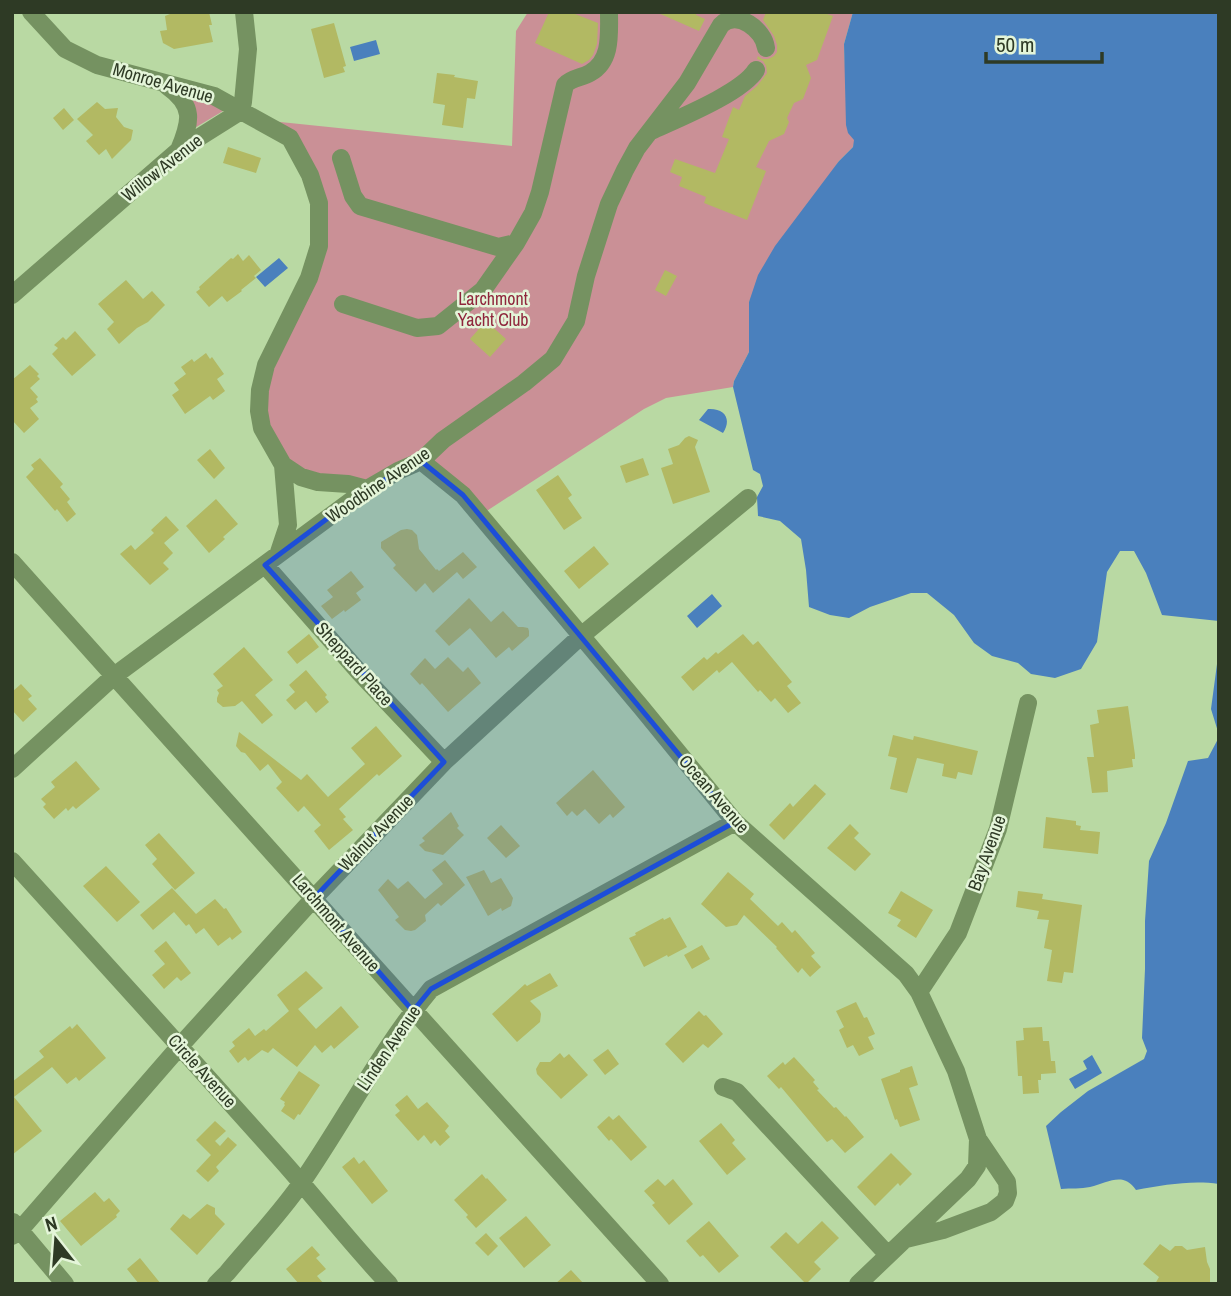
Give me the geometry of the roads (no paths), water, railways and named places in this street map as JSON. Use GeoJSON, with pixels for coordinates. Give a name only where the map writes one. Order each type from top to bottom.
{"type":"FeatureCollection","features":[{"type":"Feature","properties":{"kind":"street","name":"Monroe Avenue"},"geometry":{"type":"LineString","coordinates":[[31,12],[65,48],[79,57],[97,65],[214,96],[290,138],[310,175],[319,203],[319,246],[309,278],[266,365],[260,390],[259,411],[262,428],[283,465],[288,525],[271,560]]}},
{"type":"Feature","properties":{"kind":"street"},"geometry":{"type":"LineString","coordinates":[[241,111],[248,49],[244,12]]}},
{"type":"Feature","properties":{"kind":"street"},"geometry":{"type":"LineString","coordinates":[[343,304],[417,328],[438,326],[483,290],[534,213],[565,85],[599,67],[607,54],[609,12]]}},
{"type":"Feature","properties":{"kind":"street","name":"Woodbine Avenue"},"geometry":{"type":"LineString","coordinates":[[12,769],[114,676],[368,489],[421,461],[443,440],[524,383],[553,359],[576,321],[586,276],[609,204],[631,159],[648,132],[687,83],[721,25],[727,19],[741,20],[765,38],[766,48]]}},
{"type":"Feature","properties":{"kind":"street"},"geometry":{"type":"LineString","coordinates":[[648,132],[732,91],[751,78],[756,70]]}},
{"type":"Feature","properties":{"kind":"street"},"geometry":{"type":"LineString","coordinates":[[161,82],[179,95],[187,108],[187,130],[178,150]]}},
{"type":"Feature","properties":{"kind":"street","name":"Willow Avenue"},"geometry":{"type":"LineString","coordinates":[[12,295],[178,150],[241,111]]}},
{"type":"Feature","properties":{"kind":"street"},"geometry":{"type":"LineString","coordinates":[[341,158],[353,196],[360,206],[498,247],[516,243]]}},
{"type":"Feature","properties":{"kind":"street","name":"Ocean Avenue"},"geometry":{"type":"LineString","coordinates":[[421,461],[463,495],[735,822],[906,974],[919,992],[956,1071],[978,1139]]}},
{"type":"Feature","properties":{"kind":"street"},"geometry":{"type":"LineString","coordinates":[[283,465],[301,477],[318,482],[348,484],[368,489]]}},
{"type":"Feature","properties":{"kind":"street","name":"Walnut Avenue"},"geometry":{"type":"LineString","coordinates":[[15,1229],[314,898],[444,762],[581,636],[748,498]]}},
{"type":"Feature","properties":{"kind":"street","name":"Sheppard Place"},"geometry":{"type":"LineString","coordinates":[[271,560],[359,671],[444,762]]}},
{"type":"Feature","properties":{"kind":"street","name":"Larchmont Avenue"},"geometry":{"type":"LineString","coordinates":[[12,562],[660,1284]]}},
{"type":"Feature","properties":{"kind":"street","name":"Bay Avenue"},"geometry":{"type":"LineString","coordinates":[[919,992],[958,933],[998,830],[1028,703]]}},
{"type":"Feature","properties":{"kind":"street","name":"Linden Avenue"},"geometry":{"type":"LineString","coordinates":[[216,1284],[302,1183],[393,1039],[431,989],[735,822]]}},
{"type":"Feature","properties":{"kind":"street","name":"Circle Avenue"},"geometry":{"type":"LineString","coordinates":[[12,861],[180,1046],[389,1284]]}},
{"type":"Feature","properties":{"kind":"street"},"geometry":{"type":"LineString","coordinates":[[723,1087],[737,1092],[888,1255]]}},
{"type":"Feature","properties":{"kind":"street"},"geometry":{"type":"LineString","coordinates":[[858,1284],[968,1179],[977,1166],[978,1139]]}},
{"type":"Feature","properties":{"kind":"street"},"geometry":{"type":"LineString","coordinates":[[906,1239],[943,1230],[991,1212],[1004,1201],[1008,1193],[1007,1182],[978,1139]]}},
{"type":"Feature","properties":{"kind":"street"},"geometry":{"type":"LineString","coordinates":[[15,1229],[65,1284]]}},
{"type":"Feature","properties":{"kind":"water"},"geometry":{"type":"Polygon","coordinates":[[[853,12],[1219,12],[1219,621],[1162,615],[1146,573],[1134,551],[1120,551],[1107,572],[1097,642],[1081,669],[1055,678],[1031,674],[1018,663],[992,656],[974,643],[954,615],[927,593],[911,593],[870,607],[849,618],[830,615],[809,607],[801,539],[780,521],[758,516],[757,497],[763,486],[760,474],[753,470],[733,387],[749,352],[749,302],[758,275],[775,246],[839,161],[853,147],[854,140],[846,125],[844,44],[853,12]]]}},
{"type":"Feature","properties":{"kind":"water"},"geometry":{"type":"Polygon","coordinates":[[[376,40],[380,54],[354,61],[350,47],[376,40]]]}},
{"type":"Feature","properties":{"kind":"water"},"geometry":{"type":"Polygon","coordinates":[[[279,258],[288,268],[265,287],[256,277],[279,258]]]}},
{"type":"Feature","properties":{"kind":"water"},"geometry":{"type":"Polygon","coordinates":[[[708,409],[719,410],[725,415],[727,423],[723,433],[699,420],[708,409]]]}},
{"type":"Feature","properties":{"kind":"water"},"geometry":{"type":"Polygon","coordinates":[[[712,594],[722,606],[697,628],[687,616],[712,594]]]}},
{"type":"Feature","properties":{"kind":"water"},"geometry":{"type":"Polygon","coordinates":[[[1217,664],[1219,665],[1219,735],[1211,709],[1217,664]]]}},
{"type":"Feature","properties":{"kind":"water"},"geometry":{"type":"Polygon","coordinates":[[[1219,737],[1219,1184],[1188,1183],[1136,1190],[1131,1184],[1120,1180],[1087,1188],[1061,1189],[1046,1126],[1088,1091],[1144,1059],[1147,1051],[1142,1038],[1149,861],[1188,761],[1208,758],[1219,737]]]}},
{"type":"Feature","properties":{"kind":"water"},"geometry":{"type":"Polygon","coordinates":[[[1092,1055],[1102,1073],[1075,1089],[1069,1079],[1087,1069],[1083,1061],[1092,1055]]]}},
{"type":"Feature","properties":{"kind":"park label","name":"Larchmont Yacht Club"},"geometry":{"type":"Point","coordinates":[493,309]}}]}
